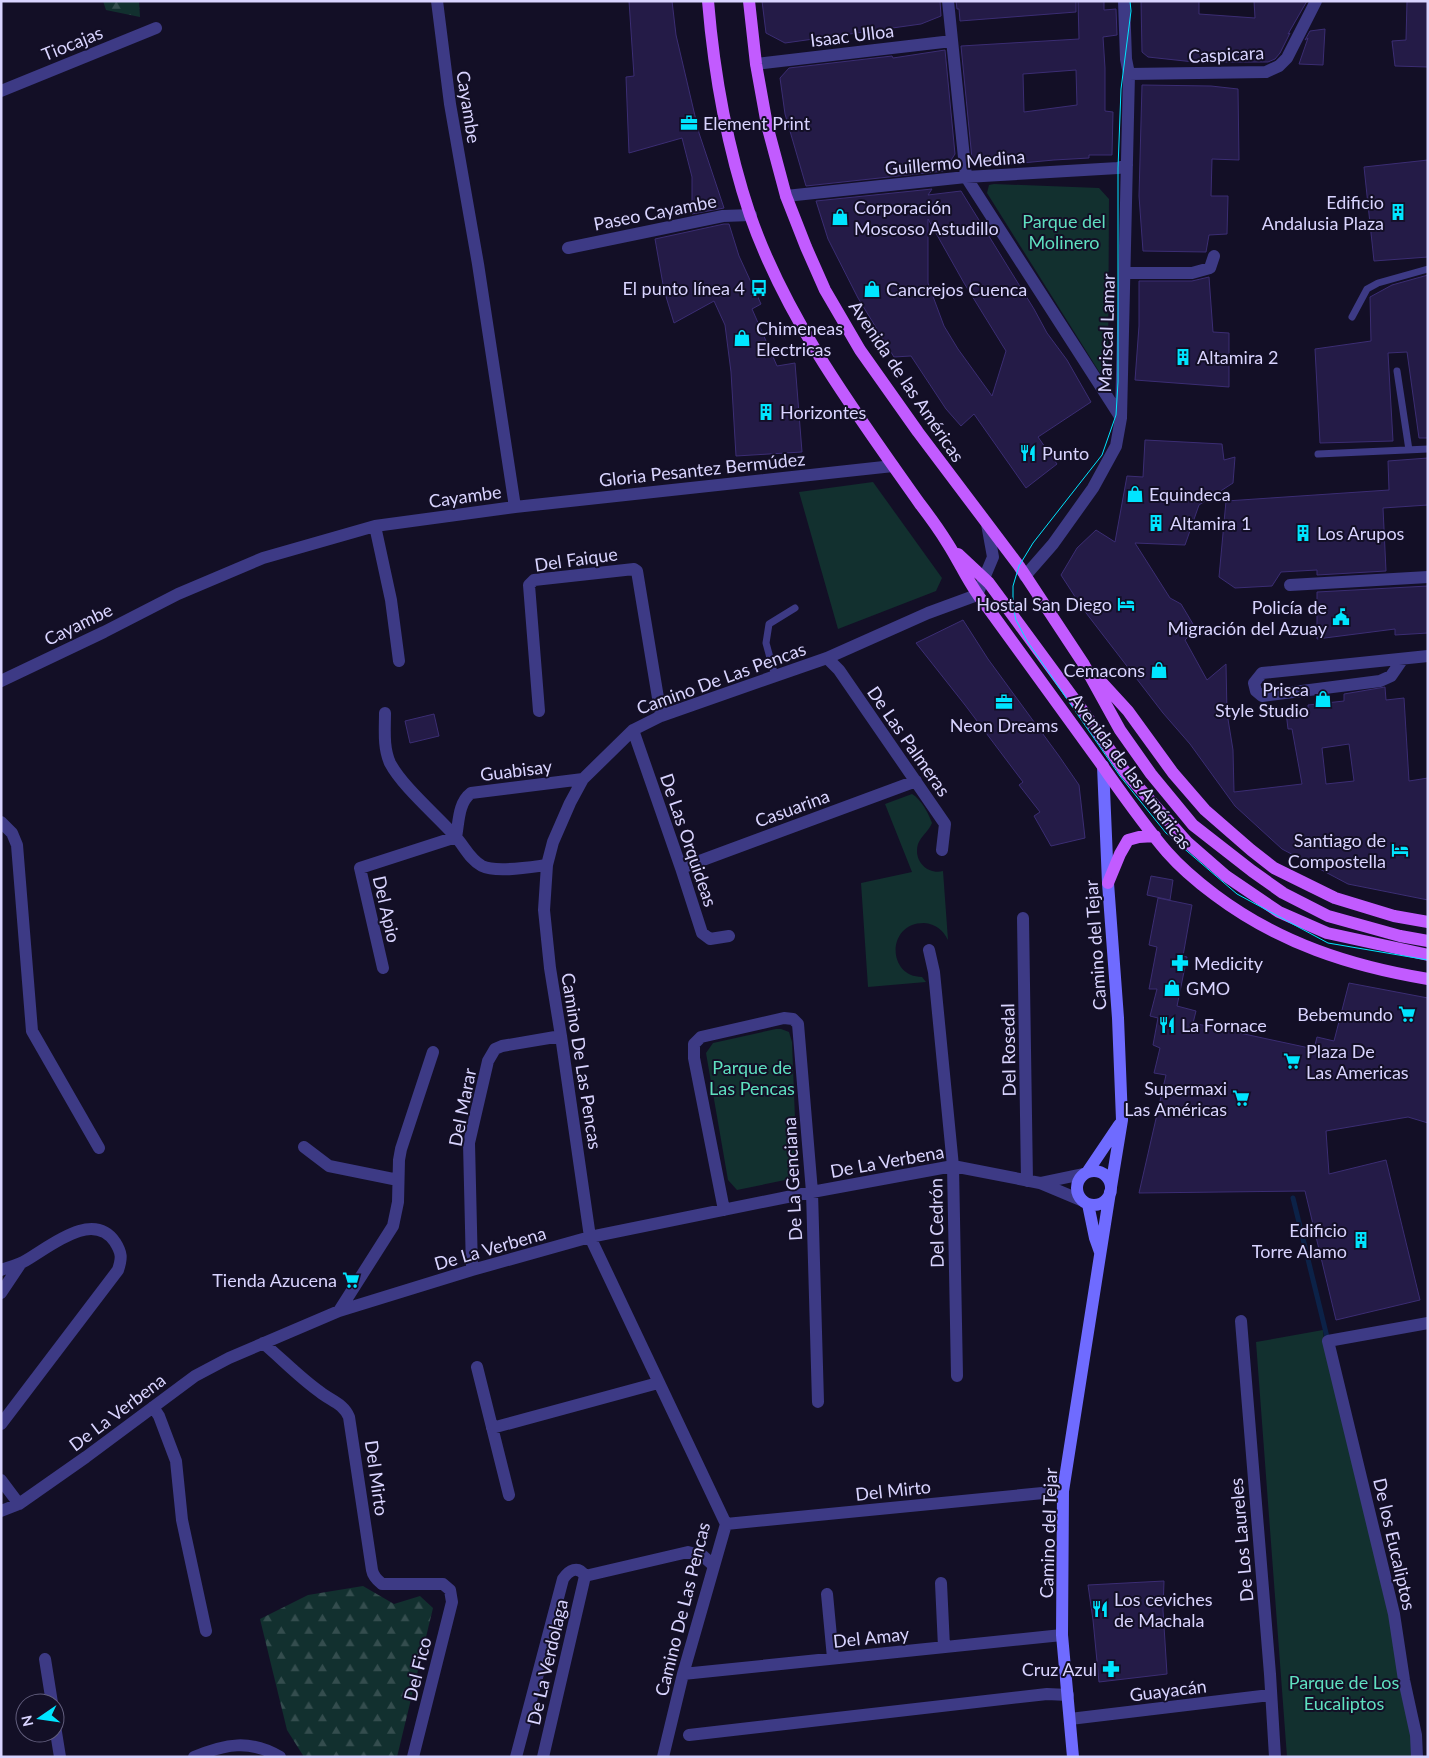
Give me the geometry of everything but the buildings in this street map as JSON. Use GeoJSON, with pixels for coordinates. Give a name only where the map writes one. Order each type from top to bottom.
{"type":"FeatureCollection","features":[{"type":"Feature","properties":{"kind":"main road","name":"Avenida de las Américas"},"geometry":{"type":"LineString","coordinates":[[708,1],[712,48],[726,131],[750,216],[774,272],[822,361],[949,545],[977,595],[1168,853],[1216,896],[1292,942],[1346,960],[1428,979]]}},
{"type":"Feature","properties":{"kind":"main road","name":"Avenida de las Américas"},"geometry":{"type":"LineString","coordinates":[[749,1],[756,64],[767,125],[786,196],[825,290],[860,350],[1025,576],[1083,662],[1120,730],[1151,774],[1193,825],[1283,893],[1328,916],[1400,936],[1428,941]]}},
{"type":"Feature","properties":{"kind":"main road","name":"Avenida de las Américas"},"geometry":{"type":"LineString","coordinates":[[949,545],[984,578],[1083,711],[1126,773],[1187,842],[1226,876],[1279,912],[1326,933],[1428,955]]}},
{"type":"Feature","properties":{"kind":"main road"},"geometry":{"type":"LineString","coordinates":[[977,595],[983,595],[990,599],[1016,620]]}},
{"type":"Feature","properties":{"kind":"main road","name":"Avenida de las Américas"},"geometry":{"type":"LineString","coordinates":[[1083,662],[1128,711],[1173,773],[1205,810],[1274,868],[1335,898],[1394,916],[1428,922]]}},
{"type":"Feature","properties":{"kind":"main road"},"geometry":{"type":"LineString","coordinates":[[1108,882],[1128,840],[1155,836]]}},
{"type":"Feature","properties":{"kind":"street","name":"Cayambe"},"geometry":{"type":"LineString","coordinates":[[1,681],[178,594],[255,562],[375,526],[515,507],[478,264],[450,104],[437,1]]}},
{"type":"Feature","properties":{"kind":"street"},"geometry":{"type":"LineString","coordinates":[[948,1],[966,177],[1121,418]]}},
{"type":"Feature","properties":{"kind":"street","name":"Mariscal Lamar"},"geometry":{"type":"LineString","coordinates":[[1025,576],[1053,544],[1093,488],[1116,446],[1121,418],[1129,74],[1126,59],[1124,1]]}},
{"type":"Feature","properties":{"kind":"street","name":"Caspicara"},"geometry":{"type":"LineString","coordinates":[[1129,74],[1266,72],[1279,66],[1287,58],[1316,1]]}},
{"type":"Feature","properties":{"kind":"street","name":"Tiocajas"},"geometry":{"type":"LineString","coordinates":[[1,91],[156,28]]}},
{"type":"Feature","properties":{"kind":"street","name":"Isaac Ulloa"},"geometry":{"type":"LineString","coordinates":[[756,64],[952,41]]}},
{"type":"Feature","properties":{"kind":"street","name":"Guillermo Medina"},"geometry":{"type":"LineString","coordinates":[[786,196],[966,177],[1118,168],[1127,165]]}},
{"type":"Feature","properties":{"kind":"street","name":"Paseo Cayambe"},"geometry":{"type":"LineString","coordinates":[[568,248],[723,216],[750,216]]}},
{"type":"Feature","properties":{"kind":"street"},"geometry":{"type":"LineString","coordinates":[[1125,272],[1192,273],[1210,268],[1214,256]]}},
{"type":"Feature","properties":{"kind":"street","name":"Gloria Pesantez Bermúdez"},"geometry":{"type":"LineString","coordinates":[[515,507],[893,466]]}},
{"type":"Feature","properties":{"kind":"street"},"geometry":{"type":"LineString","coordinates":[[977,595],[993,557],[987,524]]}},
{"type":"Feature","properties":{"kind":"street"},"geometry":{"type":"LineString","coordinates":[[375,526],[391,600],[399,662]]}},
{"type":"Feature","properties":{"kind":"street","name":"Del Faique"},"geometry":{"type":"LineString","coordinates":[[539,711],[529,585],[531,581],[634,569],[637,571],[661,716]]}},
{"type":"Feature","properties":{"kind":"street"},"geometry":{"type":"LineString","coordinates":[[1290,584],[1428,577]]}},
{"type":"Feature","properties":{"kind":"street","name":"Camino De Las Pencas"},"geometry":{"type":"LineString","coordinates":[[663,1757],[683,1674],[726,1524],[590,1237],[550,968],[544,910],[547,865],[558,828],[583,779],[633,730],[661,716],[827,658],[928,613],[977,595]]}},
{"type":"Feature","properties":{"kind":"street"},"geometry":{"type":"LineString","coordinates":[[1402,660],[1391,676],[1380,681],[1262,696],[1256,691],[1254,682],[1262,673],[1428,656]]}},
{"type":"Feature","properties":{"kind":"street","name":"De Las Palmeras"},"geometry":{"type":"LineString","coordinates":[[827,658],[839,670],[945,824],[942,850]]}},
{"type":"Feature","properties":{"kind":"street"},"geometry":{"type":"LineString","coordinates":[[385,713],[385,747],[398,775],[456,837],[471,858],[484,867],[505,869],[547,865]]}},
{"type":"Feature","properties":{"kind":"street","name":"De Las Orquideas"},"geometry":{"type":"LineString","coordinates":[[633,730],[702,933],[710,939],[729,936]]}},
{"type":"Feature","properties":{"kind":"street","name":"Camino del Tejar"},"geometry":{"type":"LineString","coordinates":[[1073,1757],[1062,1635],[1063,1491],[1122,1120],[1103,766]]}},
{"type":"Feature","properties":{"kind":"street","name":"Guabisay"},"geometry":{"type":"LineString","coordinates":[[456,837],[461,806],[470,793],[583,779]]}},
{"type":"Feature","properties":{"kind":"street","name":"Casuarina"},"geometry":{"type":"LineString","coordinates":[[681,868],[916,781]]}},
{"type":"Feature","properties":{"kind":"street"},"geometry":{"type":"LineString","coordinates":[[1,822],[12,833],[17,845],[32,1031],[99,1148]]}},
{"type":"Feature","properties":{"kind":"street","name":"Del Apio"},"geometry":{"type":"LineString","coordinates":[[382,968],[360,868],[456,837]]}},
{"type":"Feature","properties":{"kind":"street","name":"Del Rosedal"},"geometry":{"type":"LineString","coordinates":[[1023,918],[1034,1182]]}},
{"type":"Feature","properties":{"kind":"street","name":"Del Cedrón"},"geometry":{"type":"LineString","coordinates":[[929,950],[934,972],[953,1166],[957,1376]]}},
{"type":"Feature","properties":{"kind":"street","name":"De La Genciana"},"geometry":{"type":"LineString","coordinates":[[724,1210],[694,1058],[694,1044],[700,1037],[784,1018],[793,1019],[798,1024],[812,1192],[818,1402]]}},
{"type":"Feature","properties":{"kind":"street","name":"Del Marar"},"geometry":{"type":"LineString","coordinates":[[472,1270],[469,1143],[488,1062],[495,1049],[502,1046],[561,1036]]}},
{"type":"Feature","properties":{"kind":"street"},"geometry":{"type":"LineString","coordinates":[[339,1311],[393,1226],[398,1202],[401,1149],[433,1052]]}},
{"type":"Feature","properties":{"kind":"street"},"geometry":{"type":"LineString","coordinates":[[1086,1173],[1099,1171],[1107,1177],[1111,1190],[1108,1198],[1099,1204],[1085,1202],[1077,1193],[1077,1182],[1086,1173],[1122,1120]]}},
{"type":"Feature","properties":{"kind":"street"},"geometry":{"type":"LineString","coordinates":[[304,1147],[329,1166],[398,1180]]}},
{"type":"Feature","properties":{"kind":"street","name":"De La Verbena"},"geometry":{"type":"LineString","coordinates":[[1,1511],[19,1504],[86,1458],[194,1376],[229,1358],[339,1311],[472,1270],[590,1237],[812,1192],[953,1166],[1034,1182],[1085,1202]]}},
{"type":"Feature","properties":{"kind":"street","name":"De La Verbena"},"geometry":{"type":"LineString","coordinates":[[1034,1182],[1086,1173]]}},
{"type":"Feature","properties":{"kind":"street","name":"Camino del Tejar"},"geometry":{"type":"LineString","coordinates":[[1085,1202],[1101,1254]]}},
{"type":"Feature","properties":{"kind":"street"},"geometry":{"type":"LineString","coordinates":[[1,1270],[21,1263],[70,1233],[86,1229],[95,1229],[112,1238],[119,1248],[122,1259],[118,1270],[1,1424]]}},
{"type":"Feature","properties":{"kind":"street"},"geometry":{"type":"LineString","coordinates":[[1,1293],[21,1263]]}},
{"type":"Feature","properties":{"kind":"street","name":"De Los Laureles"},"geometry":{"type":"LineString","coordinates":[[1240,1321],[1270,1674],[1275,1757]]}},
{"type":"Feature","properties":{"kind":"street","name":"De los Eucaliptos"},"geometry":{"type":"LineString","coordinates":[[1417,1757],[1422,1734],[1404,1680],[1394,1614],[1328,1341],[1428,1323]]}},
{"type":"Feature","properties":{"kind":"street","name":"Del Mirto"},"geometry":{"type":"LineString","coordinates":[[263,1343],[321,1394],[333,1399],[346,1411],[352,1426],[372,1570],[377,1581],[382,1584],[443,1584],[450,1590]]}},
{"type":"Feature","properties":{"kind":"street"},"geometry":{"type":"LineString","coordinates":[[477,1368],[509,1495]]}},
{"type":"Feature","properties":{"kind":"street"},"geometry":{"type":"LineString","coordinates":[[492,1428],[658,1383]]}},
{"type":"Feature","properties":{"kind":"street"},"geometry":{"type":"LineString","coordinates":[[153,1407],[159,1416],[176,1461],[182,1520],[206,1631]]}},
{"type":"Feature","properties":{"kind":"street"},"geometry":{"type":"LineString","coordinates":[[1,1480],[19,1504]]}},
{"type":"Feature","properties":{"kind":"street","name":"Del Mirto"},"geometry":{"type":"LineString","coordinates":[[726,1524],[1063,1491]]}},
{"type":"Feature","properties":{"kind":"street"},"geometry":{"type":"LineString","coordinates":[[585,1576],[688,1552],[703,1556],[714,1566]]}},
{"type":"Feature","properties":{"kind":"street","name":"De La Verdolaga"},"geometry":{"type":"LineString","coordinates":[[516,1757],[563,1580],[571,1570],[576,1569],[585,1576],[543,1757]]}},
{"type":"Feature","properties":{"kind":"street"},"geometry":{"type":"LineString","coordinates":[[941,1583],[944,1647]]}},
{"type":"Feature","properties":{"kind":"street","name":"Del Fico"},"geometry":{"type":"LineString","coordinates":[[413,1757],[452,1602],[450,1590]]}},
{"type":"Feature","properties":{"kind":"street"},"geometry":{"type":"LineString","coordinates":[[827,1594],[833,1658]]}},
{"type":"Feature","properties":{"kind":"street","name":"Del Amay"},"geometry":{"type":"LineString","coordinates":[[683,1674],[1062,1635]]}},
{"type":"Feature","properties":{"kind":"street"},"geometry":{"type":"LineString","coordinates":[[45,1659],[50,1693]]}},
{"type":"Feature","properties":{"kind":"street"},"geometry":{"type":"LineString","coordinates":[[689,1735],[1047,1694],[1068,1695]]}},
{"type":"Feature","properties":{"kind":"street","name":"Guayacán"},"geometry":{"type":"LineString","coordinates":[[1070,1719],[1270,1695]]}},
{"type":"Feature","properties":{"kind":"street"},"geometry":{"type":"LineString","coordinates":[[58,1743],[60,1757]]}},
{"type":"Feature","properties":{"kind":"street"},"geometry":{"type":"LineString","coordinates":[[194,1757],[222,1746],[239,1744],[259,1747],[280,1757]]}},
{"type":"Feature","properties":{"kind":"lane"},"geometry":{"type":"LineString","coordinates":[[1352,317],[1367,289],[1378,283],[1428,269]]}},
{"type":"Feature","properties":{"kind":"lane"},"geometry":{"type":"LineString","coordinates":[[1397,372],[1409,450]]}},
{"type":"Feature","properties":{"kind":"lane"},"geometry":{"type":"LineString","coordinates":[[1318,454],[1428,449]]}},
{"type":"Feature","properties":{"kind":"lane"},"geometry":{"type":"LineString","coordinates":[[775,676],[766,643],[769,624],[795,608]]}},
{"type":"Feature","properties":{"kind":"green space"},"geometry":{"type":"Polygon","coordinates":[[[103,1],[139,1],[140,17],[106,10],[103,1]]]}},
{"type":"Feature","properties":{"kind":"green space","name":"Parque del Molinero"},"geometry":{"type":"Polygon","coordinates":[[[989,185],[1099,188],[1109,199],[1108,383],[987,193],[989,185]]]}},
{"type":"Feature","properties":{"kind":"green space"},"geometry":{"type":"Polygon","coordinates":[[[873,482],[942,578],[936,591],[838,629],[799,492],[873,482]]]}},
{"type":"Feature","properties":{"kind":"green space"},"geometry":{"type":"Polygon","coordinates":[[[912,794],[927,811],[932,823],[921,838],[917,850],[919,861],[923,865],[932,871],[943,871],[948,940],[944,933],[936,926],[924,923],[912,925],[903,931],[897,940],[897,960],[902,969],[910,975],[922,977],[926,982],[868,987],[861,883],[912,872],[885,804],[912,794]]]}},
{"type":"Feature","properties":{"kind":"green space","name":"Parque de Las Pencas"},"geometry":{"type":"Polygon","coordinates":[[[776,1029],[789,1032],[792,1042],[797,1170],[790,1179],[737,1190],[728,1180],[706,1053],[713,1043],[776,1029]]]}},
{"type":"Feature","properties":{"kind":"green space","name":"Parque de Los Eucaliptos"},"geometry":{"type":"Polygon","coordinates":[[[1323,1330],[1325,1350],[1418,1734],[1417,1757],[1287,1757],[1256,1342],[1323,1330]]]}},
{"type":"Feature","properties":{"kind":"green space"},"geometry":{"type":"Polygon","coordinates":[[[363,1586],[394,1604],[420,1596],[433,1608],[397,1757],[304,1757],[287,1730],[260,1619],[308,1595],[363,1586]]]}},
{"type":"Feature","properties":{"kind":"waterway","name":"De los Eucaliptos"},"geometry":{"type":"LineString","coordinates":[[1293,1198],[1328,1341]]}},
{"type":"Feature","properties":{"kind":"tram line"},"geometry":{"type":"LineString","coordinates":[[1130,1],[1131,11],[1121,89],[1118,168],[1118,382],[1116,415],[1102,455],[1033,543],[1019,566],[1013,586],[1013,606],[1016,620],[1027,641],[1120,776],[1166,833],[1237,894],[1328,943],[1428,960]]}},
{"type":"Feature","properties":{"kind":"place","name":"Element Print"},"geometry":{"type":"Point","coordinates":[689,123]}},
{"type":"Feature","properties":{"kind":"place","name":"Edificio Andalusia Plaza"},"geometry":{"type":"Point","coordinates":[1398,212]}},
{"type":"Feature","properties":{"kind":"place","name":"Corporación Moscoso Astudillo"},"geometry":{"type":"Point","coordinates":[840,217]}},
{"type":"Feature","properties":{"kind":"place","name":"El punto línea 4"},"geometry":{"type":"Point","coordinates":[759,288]}},
{"type":"Feature","properties":{"kind":"place","name":"Cancrejos Cuenca"},"geometry":{"type":"Point","coordinates":[872,289]}},
{"type":"Feature","properties":{"kind":"place","name":"Chimeneas Electricas"},"geometry":{"type":"Point","coordinates":[742,338]}},
{"type":"Feature","properties":{"kind":"place","name":"Altamira 2"},"geometry":{"type":"Point","coordinates":[1183,357]}},
{"type":"Feature","properties":{"kind":"place","name":"Horizontes"},"geometry":{"type":"Point","coordinates":[766,412]}},
{"type":"Feature","properties":{"kind":"place","name":"Punto"},"geometry":{"type":"Point","coordinates":[1028,453]}},
{"type":"Feature","properties":{"kind":"place","name":"Equindeca"},"geometry":{"type":"Point","coordinates":[1135,494]}},
{"type":"Feature","properties":{"kind":"place","name":"Altamira 1"},"geometry":{"type":"Point","coordinates":[1156,523]}},
{"type":"Feature","properties":{"kind":"place","name":"Los Arupos"},"geometry":{"type":"Point","coordinates":[1303,533]}},
{"type":"Feature","properties":{"kind":"place","name":"Hostal San Diego"},"geometry":{"type":"Point","coordinates":[1126,604]}},
{"type":"Feature","properties":{"kind":"place","name":"Policía de Migración del Azuay"},"geometry":{"type":"Point","coordinates":[1341,617]}},
{"type":"Feature","properties":{"kind":"place","name":"Cemacons"},"geometry":{"type":"Point","coordinates":[1159,670]}},
{"type":"Feature","properties":{"kind":"place","name":"Prisca Style Studio"},"geometry":{"type":"Point","coordinates":[1323,699]}},
{"type":"Feature","properties":{"kind":"place","name":"Neon Dreams"},"geometry":{"type":"Point","coordinates":[1004,702]}},
{"type":"Feature","properties":{"kind":"place","name":"Santiago de Compostella"},"geometry":{"type":"Point","coordinates":[1400,850]}},
{"type":"Feature","properties":{"kind":"place","name":"Medicity"},"geometry":{"type":"Point","coordinates":[1180,963]}},
{"type":"Feature","properties":{"kind":"place","name":"GMO"},"geometry":{"type":"Point","coordinates":[1172,988]}},
{"type":"Feature","properties":{"kind":"place","name":"Bebemundo"},"geometry":{"type":"Point","coordinates":[1407,1014]}},
{"type":"Feature","properties":{"kind":"place","name":"La Fornace"},"geometry":{"type":"Point","coordinates":[1167,1025]}},
{"type":"Feature","properties":{"kind":"place","name":"Plaza De Las Americas"},"geometry":{"type":"Point","coordinates":[1292,1061]}},
{"type":"Feature","properties":{"kind":"place","name":"Supermaxi Las Américas"},"geometry":{"type":"Point","coordinates":[1241,1098]}},
{"type":"Feature","properties":{"kind":"place","name":"Edificio Torre Alamo"},"geometry":{"type":"Point","coordinates":[1361,1240]}},
{"type":"Feature","properties":{"kind":"place","name":"Tienda Azucena"},"geometry":{"type":"Point","coordinates":[351,1280]}},
{"type":"Feature","properties":{"kind":"place","name":"Los ceviches de Machala"},"geometry":{"type":"Point","coordinates":[1100,1609]}},
{"type":"Feature","properties":{"kind":"place","name":"Cruz Azul"},"geometry":{"type":"Point","coordinates":[1111,1669]}}]}
